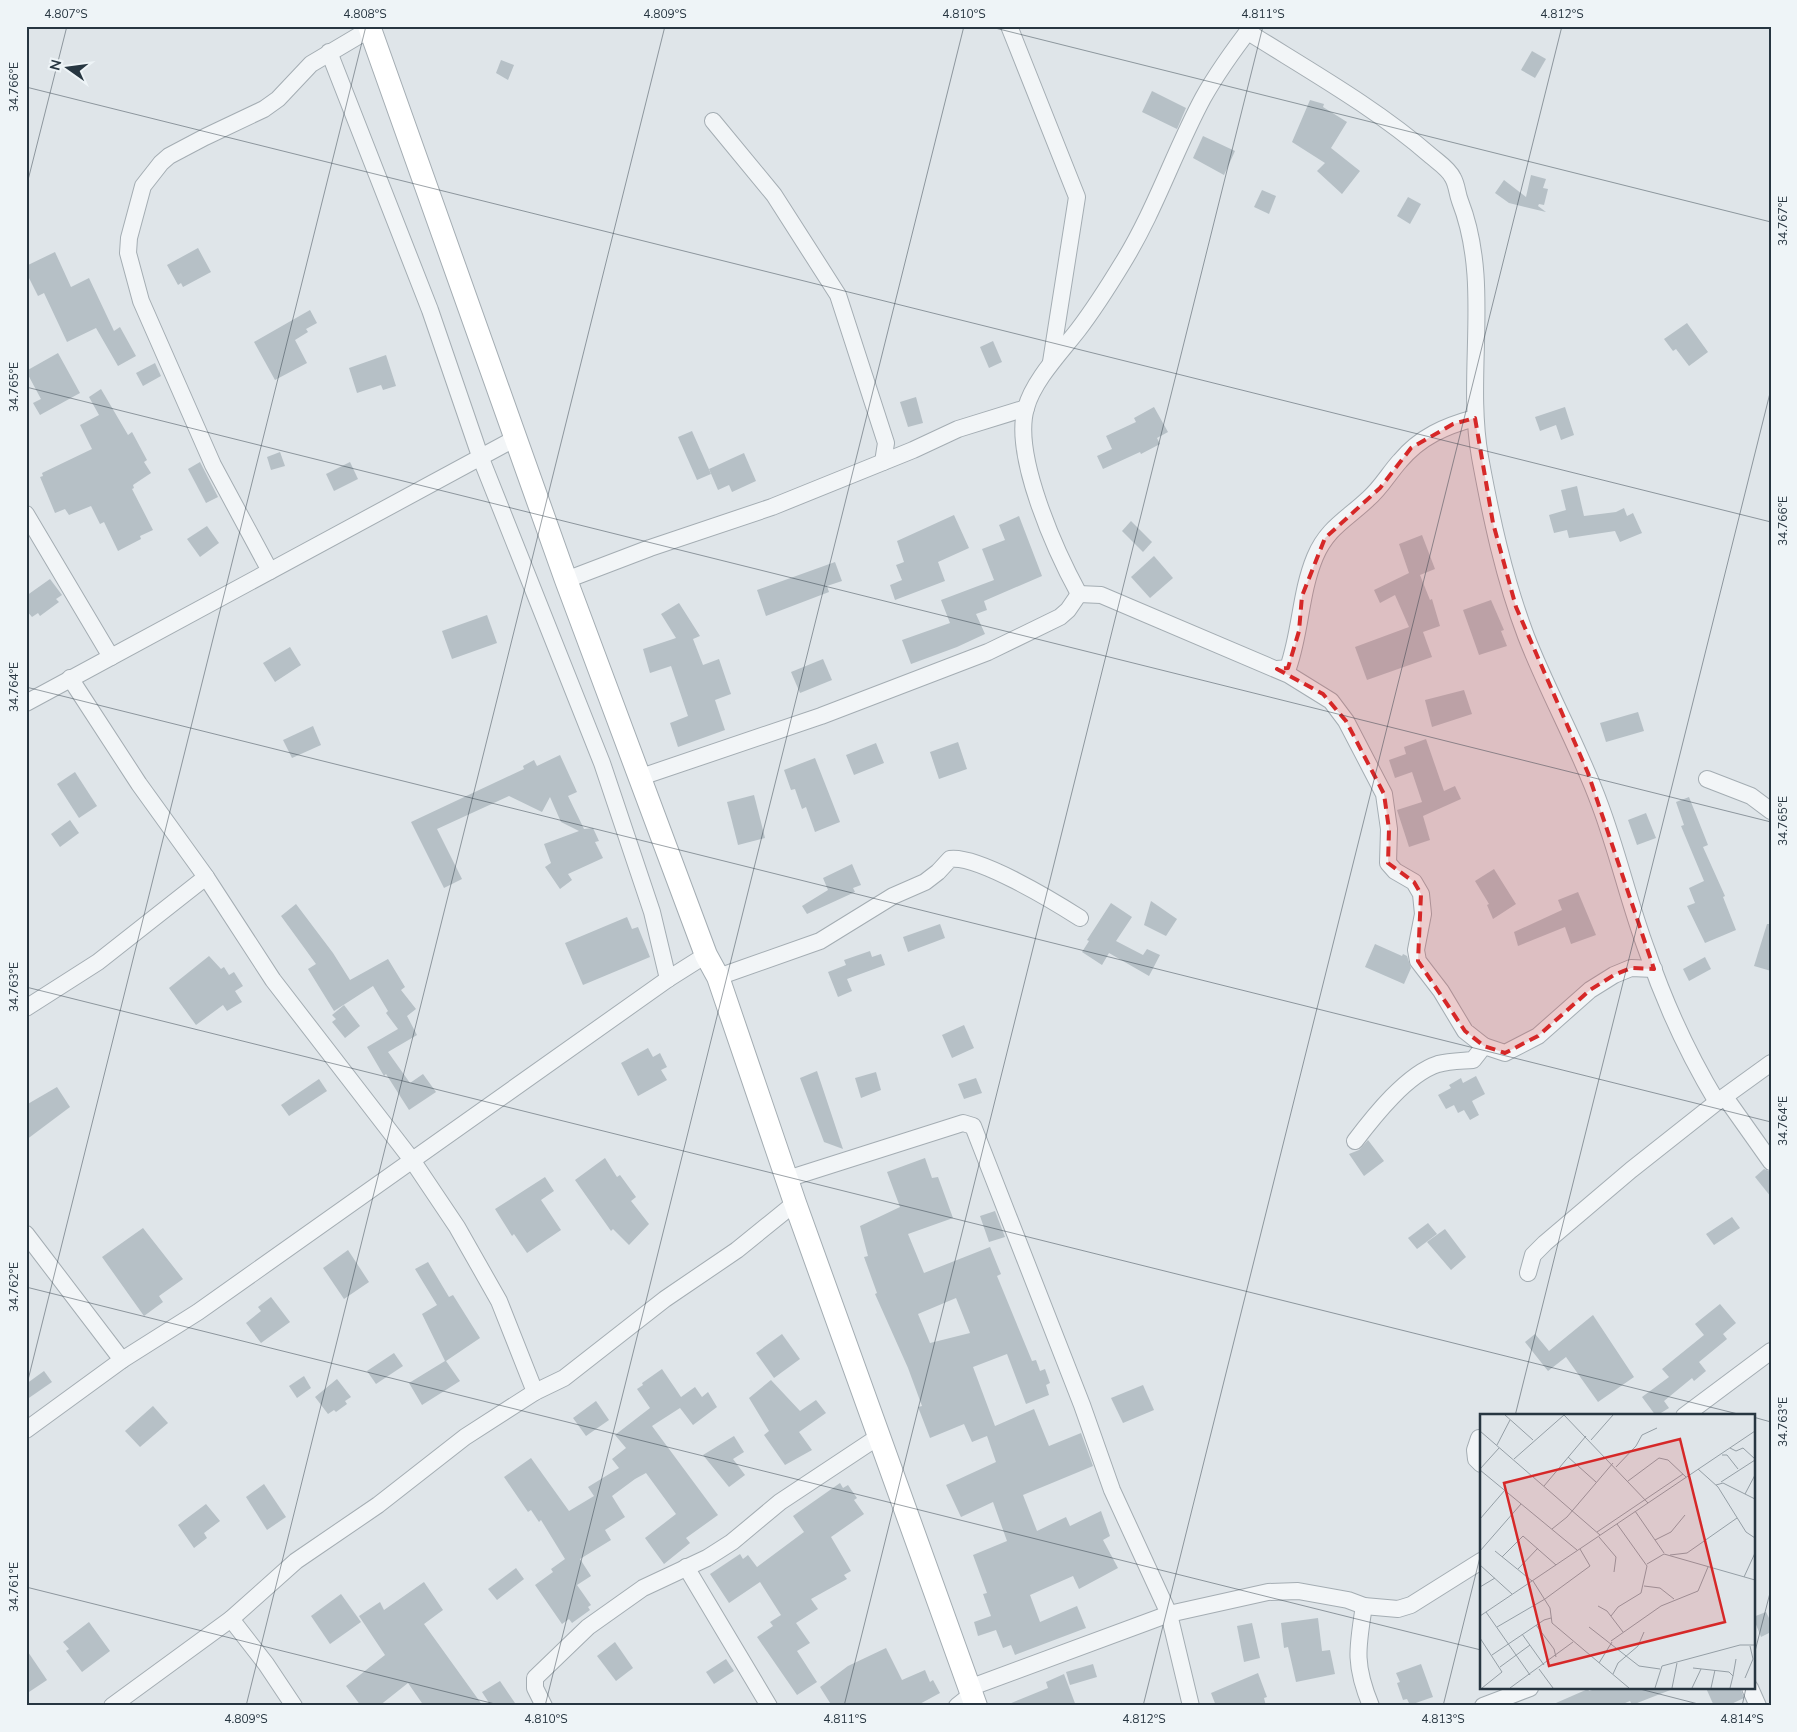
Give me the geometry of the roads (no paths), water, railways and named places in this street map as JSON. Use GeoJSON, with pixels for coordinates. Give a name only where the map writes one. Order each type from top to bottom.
{"type":"FeatureCollection","features":[{"type":"Feature","properties":{"kind":"street"},"geometry":{"type":"LineString","coordinates":[[1009,26],[1077,197],[1051,365]]}},
{"type":"Feature","properties":{"kind":"street"},"geometry":{"type":"LineString","coordinates":[[270,571],[213,465],[141,301],[130,265],[129,238],[143,186],[161,163],[169,156],[205,137],[264,109],[278,99],[311,64],[369,28],[566,580],[706,955],[718,976],[795,1203],[969,1698],[1169,1614],[1268,1592],[1298,1590],[1348,1600],[1364,1606],[1398,1609],[1411,1605],[1480,1562]]}},
{"type":"Feature","properties":{"kind":"street"},"geometry":{"type":"LineString","coordinates":[[1080,594],[1048,529],[1026,459],[1024,435],[1026,408],[1051,365],[1123,263],[1149,216],[1204,96],[1250,29],[1416,142],[1453,177],[1470,227],[1477,300],[1475,418],[1493,523],[1516,607],[1532,651],[1588,773],[1615,846],[1654,969],[1680,1034],[1721,1099],[1771,1162]]}},
{"type":"Feature","properties":{"kind":"street"},"geometry":{"type":"LineString","coordinates":[[329,52],[426,301],[480,456],[602,763],[652,912],[668,979]]}},
{"type":"Feature","properties":{"kind":"street"},"geometry":{"type":"LineString","coordinates":[[713,120],[774,195],[838,295],[886,443],[883,462]]}},
{"type":"Feature","properties":{"kind":"street"},"geometry":{"type":"LineString","coordinates":[[566,580],[650,548],[766,509],[883,462],[958,429],[1026,408]]}},
{"type":"Feature","properties":{"kind":"street"},"geometry":{"type":"LineString","coordinates":[[1276,669],[1288,668],[1299,631],[1300,606],[1307,579],[1315,556],[1331,531],[1342,519],[1369,499],[1417,442],[1453,424],[1475,418]]}},
{"type":"Feature","properties":{"kind":"street"},"geometry":{"type":"LineString","coordinates":[[26,703],[516,438]]}},
{"type":"Feature","properties":{"kind":"street"},"geometry":{"type":"LineString","coordinates":[[26,514],[111,657]]}},
{"type":"Feature","properties":{"kind":"street"},"geometry":{"type":"LineString","coordinates":[[1080,594],[1101,595],[1126,604],[1276,669],[1323,694],[1340,711],[1384,794],[1389,829],[1388,863],[1395,871],[1414,882],[1421,894],[1423,914],[1416,950],[1418,960],[1445,996],[1465,1031],[1484,1046],[1504,1053],[1522,1045],[1538,1036],[1590,990],[1614,975],[1631,968],[1654,969]]}},
{"type":"Feature","properties":{"kind":"street"},"geometry":{"type":"LineString","coordinates":[[641,777],[822,716],[988,652],[1060,617],[1080,594]]}},
{"type":"Feature","properties":{"kind":"street"},"geometry":{"type":"LineString","coordinates":[[70,678],[139,784],[206,877],[273,980],[412,1160],[457,1227],[499,1301],[535,1392]]}},
{"type":"Feature","properties":{"kind":"street"},"geometry":{"type":"LineString","coordinates":[[1706,779],[1751,796],[1771,811]]}},
{"type":"Feature","properties":{"kind":"street"},"geometry":{"type":"LineString","coordinates":[[718,976],[820,941],[894,896],[925,882],[938,872],[950,858],[961,859],[1005,876],[1045,896],[1080,918]]}},
{"type":"Feature","properties":{"kind":"street"},"geometry":{"type":"LineString","coordinates":[[26,1008],[98,962],[206,877]]}},
{"type":"Feature","properties":{"kind":"street"},"geometry":{"type":"LineString","coordinates":[[26,1430],[122,1360],[198,1312],[668,979],[706,955]]}},
{"type":"Feature","properties":{"kind":"street"},"geometry":{"type":"LineString","coordinates":[[1356,1141],[1382,1108],[1429,1068],[1439,1064],[1473,1060],[1484,1046]]}},
{"type":"Feature","properties":{"kind":"street"},"geometry":{"type":"LineString","coordinates":[[1528,1273],[1530,1262],[1537,1250],[1631,1170],[1721,1099],[1771,1063]]}},
{"type":"Feature","properties":{"kind":"street"},"geometry":{"type":"LineString","coordinates":[[787,1179],[963,1123],[973,1126],[1082,1405],[1115,1498],[1169,1614],[1191,1706]]}},
{"type":"Feature","properties":{"kind":"street"},"geometry":{"type":"LineString","coordinates":[[112,1706],[231,1620],[296,1561],[378,1505],[465,1437],[535,1392],[564,1378],[665,1300],[737,1250],[795,1203]]}},
{"type":"Feature","properties":{"kind":"street"},"geometry":{"type":"LineString","coordinates":[[26,1234],[122,1360]]}},
{"type":"Feature","properties":{"kind":"street"},"geometry":{"type":"LineString","coordinates":[[1687,1414],[1771,1350]]}},
{"type":"Feature","properties":{"kind":"street"},"geometry":{"type":"LineString","coordinates":[[544,1706],[534,1685],[535,1678],[543,1668],[588,1627],[643,1588],[686,1566],[707,1558],[732,1542],[780,1502],[878,1437]]}},
{"type":"Feature","properties":{"kind":"street"},"geometry":{"type":"LineString","coordinates":[[1479,1438],[1475,1450],[1476,1459],[1480,1463]]}},
{"type":"Feature","properties":{"kind":"street"},"geometry":{"type":"LineString","coordinates":[[686,1566],[769,1706]]}},
{"type":"Feature","properties":{"kind":"street"},"geometry":{"type":"LineString","coordinates":[[1364,1606],[1357,1646],[1357,1663],[1360,1678],[1371,1706]]}},
{"type":"Feature","properties":{"kind":"street"},"geometry":{"type":"LineString","coordinates":[[231,1620],[266,1664],[294,1706]]}},
{"type":"Feature","properties":{"kind":"street"},"geometry":{"type":"LineString","coordinates":[[1484,1706],[1525,1690]]}},
{"type":"Feature","properties":{"kind":"street"},"geometry":{"type":"LineString","coordinates":[[1751,1690],[1758,1706]]}}]}
